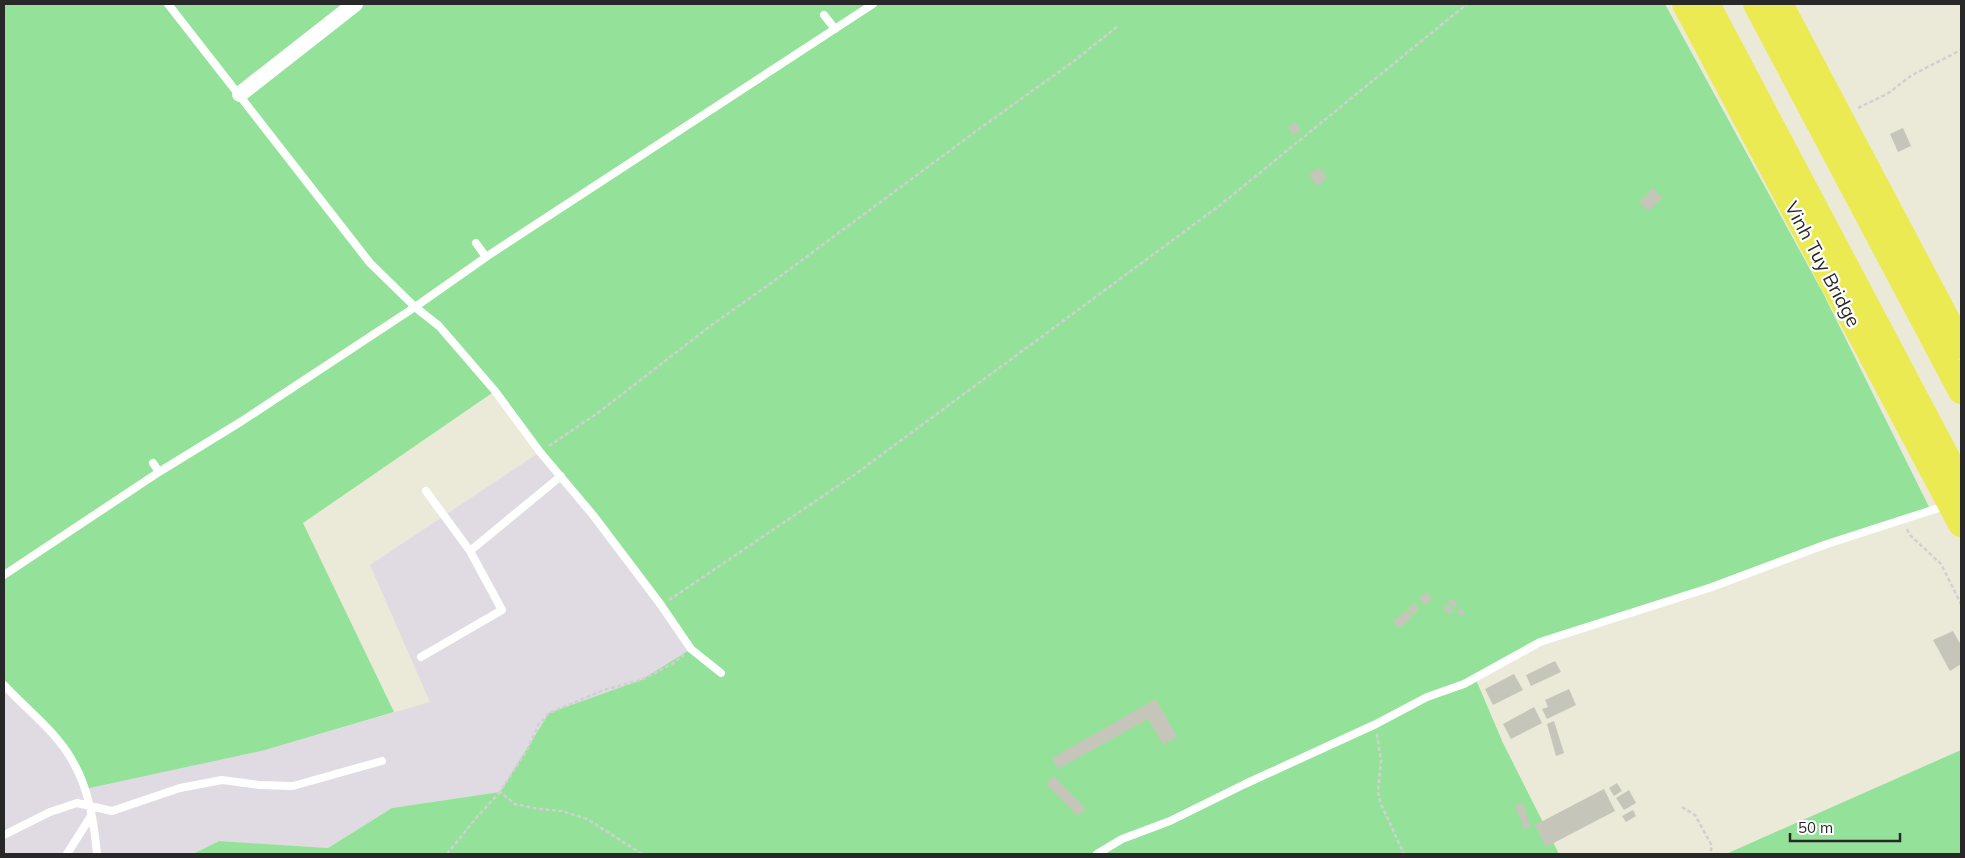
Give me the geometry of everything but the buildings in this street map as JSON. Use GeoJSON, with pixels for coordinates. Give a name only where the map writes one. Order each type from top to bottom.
{"type":"FeatureCollection","features":[{"type":"Feature","properties":{"kind":"highway","name":"Vinh Tuy Bridge"},"geometry":{"type":"LineString","coordinates":[[1685,4],[1961,524]]}},
{"type":"Feature","properties":{"kind":"highway","name":"Vinh Tuy Bridge"},"geometry":{"type":"LineString","coordinates":[[1707,4],[1961,484]]}},
{"type":"Feature","properties":{"kind":"highway"},"geometry":{"type":"LineString","coordinates":[[1756,4],[1961,391]]}},
{"type":"Feature","properties":{"kind":"highway"},"geometry":{"type":"LineString","coordinates":[[1780,4],[1961,346]]}},
{"type":"Feature","properties":{"kind":"street"},"geometry":{"type":"LineString","coordinates":[[240,94],[354,4]]}},
{"type":"Feature","properties":{"kind":"lane"},"geometry":{"type":"LineString","coordinates":[[168,4],[370,263],[415,307],[439,326],[495,391],[540,452],[593,515],[661,605],[691,649],[720,673]]}},
{"type":"Feature","properties":{"kind":"lane"},"geometry":{"type":"LineString","coordinates":[[4,575],[159,472],[242,421],[415,307],[486,257],[873,4]]}},
{"type":"Feature","properties":{"kind":"lane"},"geometry":{"type":"LineString","coordinates":[[1785,4],[1961,332]]}},
{"type":"Feature","properties":{"kind":"lane"},"geometry":{"type":"LineString","coordinates":[[824,15],[835,29]]}},
{"type":"Feature","properties":{"kind":"lane"},"geometry":{"type":"LineString","coordinates":[[476,243],[486,257]]}},
{"type":"Feature","properties":{"kind":"lane"},"geometry":{"type":"LineString","coordinates":[[153,463],[159,472]]}},
{"type":"Feature","properties":{"kind":"lane"},"geometry":{"type":"LineString","coordinates":[[470,551],[561,476]]}},
{"type":"Feature","properties":{"kind":"lane"},"geometry":{"type":"LineString","coordinates":[[421,657],[502,610],[470,551],[426,491]]}},
{"type":"Feature","properties":{"kind":"lane"},"geometry":{"type":"LineString","coordinates":[[1101,853],[1122,840],[1170,821],[1245,784],[1376,724],[1427,697],[1464,684],[1540,642],[1712,587],[1776,562],[1961,500]]}},
{"type":"Feature","properties":{"kind":"lane"},"geometry":{"type":"LineString","coordinates":[[4,685],[45,726],[73,762],[85,789],[97,854]]}},
{"type":"Feature","properties":{"kind":"lane"},"geometry":{"type":"LineString","coordinates":[[4,835],[50,812],[77,803],[112,811],[180,788],[222,780],[260,785],[293,786],[382,761]]}},
{"type":"Feature","properties":{"kind":"lane"},"geometry":{"type":"LineString","coordinates":[[67,854],[91,816]]}},
{"type":"Feature","properties":{"kind":"path"},"geometry":{"type":"LineString","coordinates":[[661,605],[854,474],[1219,206],[1467,4]]}},
{"type":"Feature","properties":{"kind":"path"},"geometry":{"type":"LineString","coordinates":[[540,452],[599,412],[712,324],[767,286],[1074,61],[1118,26]]}},
{"type":"Feature","properties":{"kind":"path"},"geometry":{"type":"LineString","coordinates":[[1845,114],[1887,94],[1912,75],[1961,50]]}},
{"type":"Feature","properties":{"kind":"path"},"geometry":{"type":"LineString","coordinates":[[1902,519],[1910,534],[1931,552],[1941,564],[1961,604]]}},
{"type":"Feature","properties":{"kind":"path"},"geometry":{"type":"LineString","coordinates":[[447,854],[500,792],[527,750],[539,724],[549,713],[604,690],[640,680],[672,664],[691,649]]}},
{"type":"Feature","properties":{"kind":"path"},"geometry":{"type":"LineString","coordinates":[[1376,724],[1380,761],[1378,792],[1380,804],[1404,854]]}},
{"type":"Feature","properties":{"kind":"path"},"geometry":{"type":"LineString","coordinates":[[500,792],[516,804],[562,811],[587,819],[642,854]]}},
{"type":"Feature","properties":{"kind":"path"},"geometry":{"type":"LineString","coordinates":[[1682,807],[1694,815],[1712,846],[1710,854]]}},
{"type":"Feature","properties":{"kind":"shaded area"},"geometry":{"type":"Polygon","coordinates":[[[540,452],[691,649],[641,680],[549,713],[500,792],[392,808],[328,848],[219,841],[193,854],[4,854],[4,684],[265,750],[430,702],[370,565],[540,452]]]}},
{"type":"Feature","properties":{"kind":"green space"},"geometry":{"type":"Polygon","coordinates":[[[4,4],[1665,4],[1823,293],[1931,511],[1540,642],[1474,675],[1503,743],[1559,854],[193,854],[219,841],[328,848],[392,808],[500,792],[549,713],[641,680],[691,649],[495,391],[303,523],[394,712],[265,750],[85,789],[62,745],[4,684],[4,4]]]}},
{"type":"Feature","properties":{"kind":"green space"},"geometry":{"type":"Polygon","coordinates":[[[1961,750],[1961,854],[1726,854],[1961,750]]]}}]}
